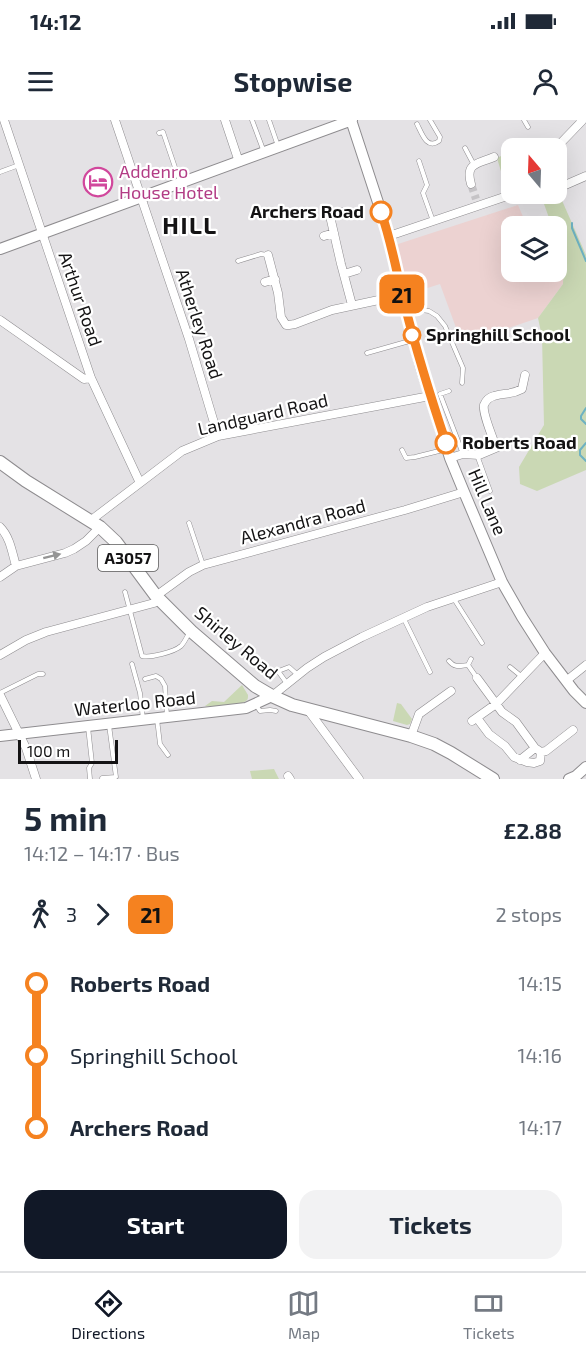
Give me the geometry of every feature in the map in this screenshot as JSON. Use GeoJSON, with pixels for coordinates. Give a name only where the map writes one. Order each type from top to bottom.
{"type":"FeatureCollection","features":[{"type":"Feature","properties":{"kind":"main road","name":"Shirley Road"},"geometry":{"type":"LineString","coordinates":[[2,466],[95,524],[116,542],[158,598],[191,631],[253,684],[272,696],[307,710],[434,744],[493,779]]}},
{"type":"Feature","properties":{"kind":"street","name":"Arthur Road"},"geometry":{"type":"LineString","coordinates":[[4,120],[91,378],[140,483]]}},
{"type":"Feature","properties":{"kind":"street","name":"Atherley Road"},"geometry":{"type":"LineString","coordinates":[[115,120],[189,339],[218,436]]}},
{"type":"Feature","properties":{"kind":"street"},"geometry":{"type":"LineString","coordinates":[[225,120],[239,162]]}},
{"type":"Feature","properties":{"kind":"street"},"geometry":{"type":"LineString","coordinates":[[0,249],[351,120]]}},
{"type":"Feature","properties":{"kind":"street","name":"Hill Lane"},"geometry":{"type":"LineString","coordinates":[[351,120],[389,236],[406,313],[430,396],[464,492],[502,582],[522,617],[545,653],[586,704]]}},
{"type":"Feature","properties":{"kind":"street"},"geometry":{"type":"LineString","coordinates":[[566,138],[581,120]]}},
{"type":"Feature","properties":{"kind":"street"},"geometry":{"type":"LineString","coordinates":[[471,184],[469,174],[471,168],[494,158]]}},
{"type":"Feature","properties":{"kind":"street"},"geometry":{"type":"LineString","coordinates":[[567,184],[586,176]]}},
{"type":"Feature","properties":{"kind":"street"},"geometry":{"type":"LineString","coordinates":[[389,236],[433,221],[477,202],[501,197]]}},
{"type":"Feature","properties":{"kind":"street"},"geometry":{"type":"LineString","coordinates":[[342,212],[330,216],[352,305]]}},
{"type":"Feature","properties":{"kind":"street"},"geometry":{"type":"LineString","coordinates":[[324,236],[334,233]]}},
{"type":"Feature","properties":{"kind":"street"},"geometry":{"type":"LineString","coordinates":[[268,255],[278,293],[281,317],[285,325],[289,326],[332,310],[402,295]]}},
{"type":"Feature","properties":{"kind":"street"},"geometry":{"type":"LineString","coordinates":[[344,274],[357,270]]}},
{"type":"Feature","properties":{"kind":"street"},"geometry":{"type":"LineString","coordinates":[[265,282],[275,279]]}},
{"type":"Feature","properties":{"kind":"street"},"geometry":{"type":"LineString","coordinates":[[0,320],[84,379],[91,378]]}},
{"type":"Feature","properties":{"kind":"street"},"geometry":{"type":"LineString","coordinates":[[449,453],[477,455],[489,452],[501,445],[484,411],[485,403],[491,397],[512,394],[522,389],[525,375]]}},
{"type":"Feature","properties":{"kind":"street","name":"Landguard Road"},"geometry":{"type":"LineString","coordinates":[[0,577],[16,566],[65,553],[86,541],[95,524],[140,483],[182,451],[218,436],[430,396]]}},
{"type":"Feature","properties":{"kind":"street","name":"Alexandra Road"},"geometry":{"type":"LineString","coordinates":[[0,655],[46,632],[154,603],[189,572],[203,565],[464,492]]}},
{"type":"Feature","properties":{"kind":"street"},"geometry":{"type":"LineString","coordinates":[[0,527],[10,544],[16,566]]}},
{"type":"Feature","properties":{"kind":"street"},"geometry":{"type":"LineString","coordinates":[[272,696],[324,657],[427,607],[502,582]]}},
{"type":"Feature","properties":{"kind":"street"},"geometry":{"type":"LineString","coordinates":[[477,678],[496,704],[502,712],[516,722],[538,750],[541,759],[538,762],[527,762],[514,757],[475,720],[496,704],[545,653]]}},
{"type":"Feature","properties":{"kind":"street"},"geometry":{"type":"LineString","coordinates":[[566,681],[586,665]]}},
{"type":"Feature","properties":{"kind":"street"},"geometry":{"type":"LineString","coordinates":[[436,689],[442,697]]}},
{"type":"Feature","properties":{"kind":"street"},"geometry":{"type":"LineString","coordinates":[[411,736],[418,714],[451,691]]}},
{"type":"Feature","properties":{"kind":"street"},"geometry":{"type":"LineString","coordinates":[[0,694],[19,734],[36,779]]}},
{"type":"Feature","properties":{"kind":"street","name":"Waterloo Road"},"geometry":{"type":"LineString","coordinates":[[0,736],[246,708],[272,696]]}},
{"type":"Feature","properties":{"kind":"street"},"geometry":{"type":"LineString","coordinates":[[307,710],[359,779]]}},
{"type":"Feature","properties":{"kind":"street"},"geometry":{"type":"LineString","coordinates":[[559,729],[564,737]]}},
{"type":"Feature","properties":{"kind":"street"},"geometry":{"type":"LineString","coordinates":[[520,760],[538,750],[546,751],[573,730]]}},
{"type":"Feature","properties":{"kind":"street"},"geometry":{"type":"LineString","coordinates":[[573,778],[586,767]]}},
{"type":"Feature","properties":{"kind":"lane"},"geometry":{"type":"LineString","coordinates":[[252,120],[264,153]]}},
{"type":"Feature","properties":{"kind":"lane"},"geometry":{"type":"LineString","coordinates":[[269,120],[279,147]]}},
{"type":"Feature","properties":{"kind":"lane"},"geometry":{"type":"LineString","coordinates":[[417,124],[428,143],[437,144],[440,137],[430,120]]}},
{"type":"Feature","properties":{"kind":"lane"},"geometry":{"type":"LineString","coordinates":[[524,120],[528,127]]}},
{"type":"Feature","properties":{"kind":"lane"},"geometry":{"type":"LineString","coordinates":[[159,133],[163,132],[181,183]]}},
{"type":"Feature","properties":{"kind":"lane"},"geometry":{"type":"LineString","coordinates":[[465,148],[474,165]]}},
{"type":"Feature","properties":{"kind":"lane"},"geometry":{"type":"LineString","coordinates":[[419,160],[427,185],[423,193],[433,221]]}},
{"type":"Feature","properties":{"kind":"lane"},"geometry":{"type":"LineString","coordinates":[[0,172],[19,165]]}},
{"type":"Feature","properties":{"kind":"lane"},"geometry":{"type":"LineString","coordinates":[[416,192],[423,193]]}},
{"type":"Feature","properties":{"kind":"lane"},"geometry":{"type":"LineString","coordinates":[[238,261],[261,254],[268,255]]}},
{"type":"Feature","properties":{"kind":"lane"},"geometry":{"type":"LineString","coordinates":[[406,313],[421,310],[429,311],[437,316],[445,326],[463,368],[462,383]]}},
{"type":"Feature","properties":{"kind":"lane"},"geometry":{"type":"LineString","coordinates":[[367,353],[414,339]]}},
{"type":"Feature","properties":{"kind":"lane"},"geometry":{"type":"LineString","coordinates":[[449,391],[440,394],[463,454]]}},
{"type":"Feature","properties":{"kind":"lane"},"geometry":{"type":"LineString","coordinates":[[453,429],[460,426]]}},
{"type":"Feature","properties":{"kind":"lane"},"geometry":{"type":"LineString","coordinates":[[402,450],[405,458],[449,453]]}},
{"type":"Feature","properties":{"kind":"lane"},"geometry":{"type":"LineString","coordinates":[[477,455],[490,491]]}},
{"type":"Feature","properties":{"kind":"lane"},"geometry":{"type":"LineString","coordinates":[[189,523],[203,565]]}},
{"type":"Feature","properties":{"kind":"lane"},"geometry":{"type":"LineString","coordinates":[[125,592],[142,656],[152,657],[180,647],[191,631]]}},
{"type":"Feature","properties":{"kind":"lane"},"geometry":{"type":"LineString","coordinates":[[454,598],[482,643]]}},
{"type":"Feature","properties":{"kind":"lane"},"geometry":{"type":"LineString","coordinates":[[403,618],[430,672]]}},
{"type":"Feature","properties":{"kind":"lane"},"geometry":{"type":"LineString","coordinates":[[468,665],[471,659]]}},
{"type":"Feature","properties":{"kind":"lane"},"geometry":{"type":"LineString","coordinates":[[449,661],[457,667],[468,665]]}},
{"type":"Feature","properties":{"kind":"lane"},"geometry":{"type":"LineString","coordinates":[[132,664],[140,693],[143,720]]}},
{"type":"Feature","properties":{"kind":"lane"},"geometry":{"type":"LineString","coordinates":[[468,665],[477,678]]}},
{"type":"Feature","properties":{"kind":"lane"},"geometry":{"type":"LineString","coordinates":[[268,675],[289,667],[298,676]]}},
{"type":"Feature","properties":{"kind":"lane"},"geometry":{"type":"LineString","coordinates":[[510,667],[521,677]]}},
{"type":"Feature","properties":{"kind":"lane"},"geometry":{"type":"LineString","coordinates":[[278,671],[288,684]]}},
{"type":"Feature","properties":{"kind":"lane"},"geometry":{"type":"LineString","coordinates":[[0,694],[38,674],[43,674]]}},
{"type":"Feature","properties":{"kind":"lane"},"geometry":{"type":"LineString","coordinates":[[145,679],[156,676],[165,686],[160,744],[168,756]]}},
{"type":"Feature","properties":{"kind":"lane"},"geometry":{"type":"LineString","coordinates":[[255,704],[260,711],[276,711]]}},
{"type":"Feature","properties":{"kind":"lane"},"geometry":{"type":"LineString","coordinates":[[102,778],[116,777],[109,724]]}},
{"type":"Feature","properties":{"kind":"lane"},"geometry":{"type":"LineString","coordinates":[[88,726],[92,763],[89,768],[90,779]]}},
{"type":"Feature","properties":{"kind":"shaded area"},"geometry":{"type":"Polygon","coordinates":[[[518,205],[523,216],[501,216],[501,282],[563,282],[563,284],[538,318],[462,344],[440,284],[409,294],[395,245],[518,205]]]}},
{"type":"Feature","properties":{"kind":"green space"},"geometry":{"type":"Polygon","coordinates":[[[501,156],[501,171],[497,158],[501,156]]]}},
{"type":"Feature","properties":{"kind":"green space"},"geometry":{"type":"Polygon","coordinates":[[[544,204],[564,204],[586,255],[586,470],[537,491],[520,484],[519,467],[544,425],[542,337],[538,318],[563,282],[567,282],[567,216],[548,216],[544,204]]]}},
{"type":"Feature","properties":{"kind":"green space"},"geometry":{"type":"Polygon","coordinates":[[[242,685],[248,695],[244,702],[228,706],[205,706],[212,701],[224,702],[242,685]]]}},
{"type":"Feature","properties":{"kind":"green space"},"geometry":{"type":"Polygon","coordinates":[[[397,703],[401,704],[412,719],[410,724],[393,721],[397,703]]]}},
{"type":"Feature","properties":{"kind":"green space"},"geometry":{"type":"Polygon","coordinates":[[[274,769],[279,779],[252,779],[250,771],[274,769]]]}},
{"type":"Feature","properties":{"kind":"waterway"},"geometry":{"type":"LineString","coordinates":[[572,223],[586,261]]}},
{"type":"Feature","properties":{"kind":"waterway"},"geometry":{"type":"LineString","coordinates":[[586,408],[581,416],[586,424]]}},
{"type":"Feature","properties":{"kind":"waterway"},"geometry":{"type":"LineString","coordinates":[[586,443],[580,450],[580,455],[586,461]]}},
{"type":"Feature","properties":{"kind":"tunnel"},"geometry":{"type":"LineString","coordinates":[[471,184],[476,199]]}},
{"type":"Feature","properties":{"kind":"bus line","name":"21"},"geometry":{"type":"LineString","coordinates":[[381,212],[421,368],[446,443]]}},
{"type":"Feature","properties":{"kind":"place","name":"Addenro House Hotel"},"geometry":{"type":"Point","coordinates":[98,182]}},
{"type":"Feature","properties":{"kind":"place","name":"Archers Road"},"geometry":{"type":"Point","coordinates":[381,212]}},
{"type":"Feature","properties":{"kind":"place","name":"Springhill School"},"geometry":{"type":"Point","coordinates":[412,335]}},
{"type":"Feature","properties":{"kind":"place","name":"Roberts Road"},"geometry":{"type":"Point","coordinates":[446,443]}},
{"type":"Feature","properties":{"kind":"district","name":"HILL"},"geometry":{"type":"Point","coordinates":[190,226]}}]}
